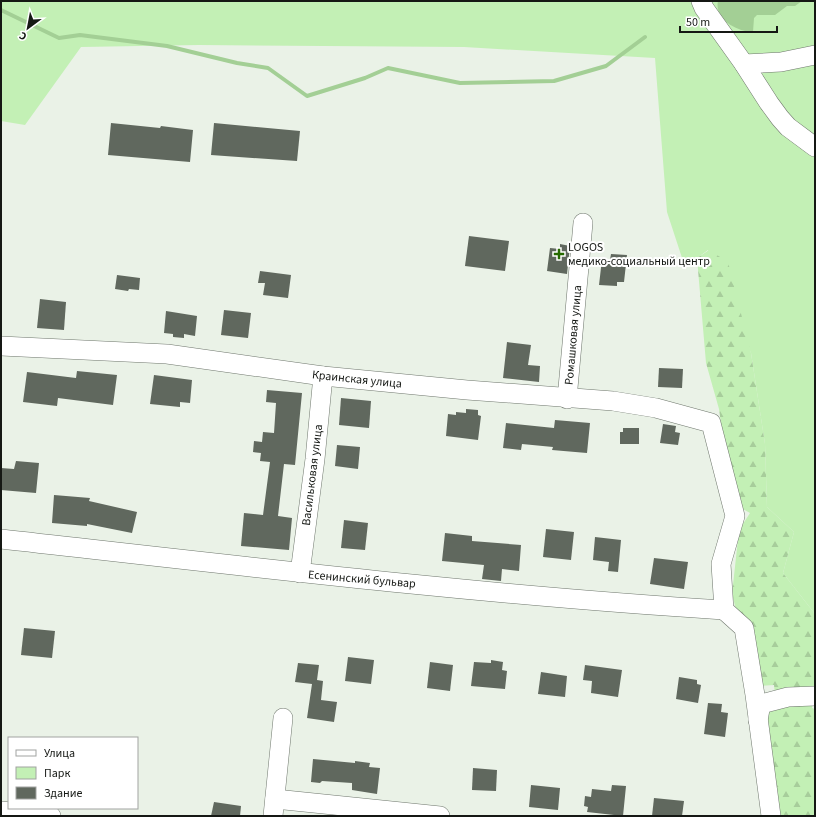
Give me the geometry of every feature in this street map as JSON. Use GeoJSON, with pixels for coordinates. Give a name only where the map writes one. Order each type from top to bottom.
{"type":"FeatureCollection","features":[{"type":"Feature","properties":{"kind":"street"},"geometry":{"type":"LineString","coordinates":[[701,1],[704,8],[744,64],[768,103],[783,122],[815,147]]}},
{"type":"Feature","properties":{"kind":"street"},"geometry":{"type":"LineString","coordinates":[[744,64],[781,62],[815,56]]}},
{"type":"Feature","properties":{"kind":"street","name":"Ромашковая улица"},"geometry":{"type":"LineString","coordinates":[[567,399],[583,223]]}},
{"type":"Feature","properties":{"kind":"street","name":"Краинская улица"},"geometry":{"type":"LineString","coordinates":[[1,346],[167,354],[323,376],[567,399],[613,401],[656,408],[711,423],[735,516],[721,564],[724,610]]}},
{"type":"Feature","properties":{"kind":"street","name":"Васильковая улица"},"geometry":{"type":"LineString","coordinates":[[300,573],[315,459],[323,376]]}},
{"type":"Feature","properties":{"kind":"street","name":"Есенинский бульвар"},"geometry":{"type":"LineString","coordinates":[[1,539],[300,573],[637,604],[724,610]]}},
{"type":"Feature","properties":{"kind":"street"},"geometry":{"type":"LineString","coordinates":[[724,610],[744,628],[771,816]]}},
{"type":"Feature","properties":{"kind":"street"},"geometry":{"type":"LineString","coordinates":[[758,720],[761,704],[788,697],[815,696]]}},
{"type":"Feature","properties":{"kind":"street"},"geometry":{"type":"LineString","coordinates":[[283,718],[274,808],[440,816]]}},
{"type":"Feature","properties":{"kind":"street"},"geometry":{"type":"LineString","coordinates":[[1,811],[51,816]]}},
{"type":"Feature","properties":{"kind":"green space"},"geometry":{"type":"Polygon","coordinates":[[[1,1],[815,1],[815,614],[783,573],[794,532],[767,507],[765,444],[751,353],[708,250],[685,267],[667,212],[655,58],[464,47],[199,45],[81,47],[25,125],[1,121],[1,1]]]}},
{"type":"Feature","properties":{"kind":"green space"},"geometry":{"type":"Polygon","coordinates":[[[709,250],[728,262],[751,353],[765,444],[767,507],[794,532],[783,573],[815,614],[815,697],[812,708],[815,709],[815,816],[776,816],[761,721],[776,705],[774,685],[756,686],[732,594],[739,530],[750,513],[732,503],[719,409],[706,363],[697,258],[709,250]]]}},
{"type":"Feature","properties":{"kind":"shaded area"},"geometry":{"type":"Polygon","coordinates":[[[718,1],[802,1],[795,6],[787,6],[775,15],[757,15],[754,18],[753,32],[740,30],[723,19],[718,8],[718,1]]]}},
{"type":"Feature","properties":{"kind":"building"},"geometry":{"type":"Polygon","coordinates":[[[111,123],[160,128],[161,126],[193,130],[190,162],[108,155],[111,123]]]}},
{"type":"Feature","properties":{"kind":"building"},"geometry":{"type":"Polygon","coordinates":[[[214,123],[300,131],[297,161],[211,155],[214,123]]]}},
{"type":"Feature","properties":{"kind":"building"},"geometry":{"type":"Polygon","coordinates":[[[469,236],[509,241],[505,271],[465,266],[469,236]]]}},
{"type":"Feature","properties":{"kind":"building","name":"LOGOS медико-социальный центр"},"geometry":{"type":"Polygon","coordinates":[[[560,244],[570,246],[567,274],[547,271],[550,248],[560,249],[560,244]]]}},
{"type":"Feature","properties":{"kind":"building"},"geometry":{"type":"Polygon","coordinates":[[[611,254],[627,255],[624,282],[617,282],[617,286],[599,285],[602,259],[610,260],[611,254]]]}},
{"type":"Feature","properties":{"kind":"building"},"geometry":{"type":"Polygon","coordinates":[[[260,271],[291,275],[288,298],[263,295],[265,283],[258,283],[260,271]]]}},
{"type":"Feature","properties":{"kind":"building"},"geometry":{"type":"Polygon","coordinates":[[[117,275],[140,278],[139,290],[129,289],[128,291],[115,289],[117,275]]]}},
{"type":"Feature","properties":{"kind":"building"},"geometry":{"type":"Polygon","coordinates":[[[40,299],[66,302],[64,330],[37,328],[40,299]]]}},
{"type":"Feature","properties":{"kind":"building"},"geometry":{"type":"Polygon","coordinates":[[[224,310],[251,313],[248,338],[221,335],[224,310]]]}},
{"type":"Feature","properties":{"kind":"building"},"geometry":{"type":"Polygon","coordinates":[[[166,311],[197,316],[195,336],[184,334],[184,338],[173,337],[173,334],[164,333],[166,311]]]}},
{"type":"Feature","properties":{"kind":"building"},"geometry":{"type":"Polygon","coordinates":[[[507,342],[531,345],[528,365],[540,366],[539,382],[503,378],[507,342]]]}},
{"type":"Feature","properties":{"kind":"building"},"geometry":{"type":"Polygon","coordinates":[[[659,368],[683,369],[682,388],[658,387],[659,368]]]}},
{"type":"Feature","properties":{"kind":"building"},"geometry":{"type":"Polygon","coordinates":[[[77,371],[117,375],[113,405],[58,398],[57,406],[23,402],[27,372],[76,378],[77,371]]]}},
{"type":"Feature","properties":{"kind":"building"},"geometry":{"type":"Polygon","coordinates":[[[154,375],[192,380],[190,403],[180,402],[180,407],[150,404],[154,375]]]}},
{"type":"Feature","properties":{"kind":"building"},"geometry":{"type":"Polygon","coordinates":[[[267,390],[302,393],[295,465],[284,464],[278,516],[292,518],[289,550],[241,546],[244,513],[263,515],[270,462],[260,461],[261,453],[253,452],[254,441],[262,442],[263,432],[274,433],[276,403],[266,402],[267,390]]]}},
{"type":"Feature","properties":{"kind":"building"},"geometry":{"type":"Polygon","coordinates":[[[341,398],[371,401],[369,428],[339,425],[341,398]]]}},
{"type":"Feature","properties":{"kind":"building"},"geometry":{"type":"Polygon","coordinates":[[[466,409],[478,410],[478,415],[481,416],[478,440],[446,436],[448,414],[456,415],[456,412],[466,413],[466,409]]]}},
{"type":"Feature","properties":{"kind":"building"},"geometry":{"type":"Polygon","coordinates":[[[555,420],[590,423],[587,453],[552,450],[553,447],[522,444],[521,450],[503,448],[506,423],[554,428],[555,420]]]}},
{"type":"Feature","properties":{"kind":"building"},"geometry":{"type":"Polygon","coordinates":[[[663,424],[676,426],[675,432],[680,433],[678,445],[660,443],[663,424]]]}},
{"type":"Feature","properties":{"kind":"building"},"geometry":{"type":"Polygon","coordinates":[[[623,428],[639,428],[639,444],[620,444],[620,432],[623,432],[623,428]]]}},
{"type":"Feature","properties":{"kind":"building"},"geometry":{"type":"Polygon","coordinates":[[[337,445],[360,447],[358,469],[335,466],[337,445]]]}},
{"type":"Feature","properties":{"kind":"building"},"geometry":{"type":"Polygon","coordinates":[[[16,461],[39,463],[36,493],[1,490],[1,468],[14,469],[16,461]]]}},
{"type":"Feature","properties":{"kind":"building"},"geometry":{"type":"Polygon","coordinates":[[[54,495],[90,498],[89,501],[137,512],[132,533],[87,524],[87,526],[52,523],[54,495]]]}},
{"type":"Feature","properties":{"kind":"building"},"geometry":{"type":"Polygon","coordinates":[[[344,520],[368,523],[365,550],[341,548],[344,520]]]}},
{"type":"Feature","properties":{"kind":"building"},"geometry":{"type":"Polygon","coordinates":[[[546,529],[574,532],[571,560],[543,557],[546,529]]]}},
{"type":"Feature","properties":{"kind":"building"},"geometry":{"type":"Polygon","coordinates":[[[445,533],[472,536],[472,541],[521,545],[519,571],[502,569],[501,581],[482,579],[484,565],[442,561],[445,533]]]}},
{"type":"Feature","properties":{"kind":"building"},"geometry":{"type":"Polygon","coordinates":[[[595,537],[621,540],[618,572],[608,571],[609,562],[593,560],[595,537]]]}},
{"type":"Feature","properties":{"kind":"building"},"geometry":{"type":"Polygon","coordinates":[[[654,558],[688,562],[684,589],[650,584],[654,558]]]}},
{"type":"Feature","properties":{"kind":"building"},"geometry":{"type":"Polygon","coordinates":[[[24,628],[55,631],[52,658],[21,655],[24,628]]]}},
{"type":"Feature","properties":{"kind":"building"},"geometry":{"type":"Polygon","coordinates":[[[348,657],[374,660],[371,684],[345,681],[348,657]]]}},
{"type":"Feature","properties":{"kind":"building"},"geometry":{"type":"Polygon","coordinates":[[[491,660],[503,662],[502,670],[507,671],[505,689],[471,686],[474,662],[491,663],[491,660]]]}},
{"type":"Feature","properties":{"kind":"building"},"geometry":{"type":"Polygon","coordinates":[[[430,662],[453,665],[450,691],[427,688],[430,662]]]}},
{"type":"Feature","properties":{"kind":"building"},"geometry":{"type":"Polygon","coordinates":[[[298,663],[319,665],[317,680],[323,681],[321,700],[337,702],[334,722],[307,718],[312,684],[295,682],[298,663]]]}},
{"type":"Feature","properties":{"kind":"building"},"geometry":{"type":"Polygon","coordinates":[[[585,665],[622,670],[618,697],[591,693],[592,681],[583,680],[585,665]]]}},
{"type":"Feature","properties":{"kind":"building"},"geometry":{"type":"Polygon","coordinates":[[[541,672],[567,676],[565,697],[538,694],[541,672]]]}},
{"type":"Feature","properties":{"kind":"building"},"geometry":{"type":"Polygon","coordinates":[[[679,677],[697,680],[697,684],[701,685],[698,703],[676,699],[679,677]]]}},
{"type":"Feature","properties":{"kind":"building"},"geometry":{"type":"Polygon","coordinates":[[[708,703],[722,704],[721,712],[728,713],[725,737],[704,734],[708,703]]]}},
{"type":"Feature","properties":{"kind":"building"},"geometry":{"type":"Polygon","coordinates":[[[313,759],[370,763],[369,767],[380,768],[377,794],[352,790],[352,783],[322,781],[320,783],[311,782],[313,759]]]}},
{"type":"Feature","properties":{"kind":"building"},"geometry":{"type":"Polygon","coordinates":[[[473,768],[497,770],[496,791],[472,790],[473,768]]]}},
{"type":"Feature","properties":{"kind":"building"},"geometry":{"type":"Polygon","coordinates":[[[531,785],[560,788],[558,810],[529,807],[531,785]]]}},
{"type":"Feature","properties":{"kind":"building"},"geometry":{"type":"Polygon","coordinates":[[[612,785],[626,786],[623,816],[587,812],[588,807],[584,806],[585,796],[591,797],[592,789],[611,791],[612,785]]]}},
{"type":"Feature","properties":{"kind":"building"},"geometry":{"type":"Polygon","coordinates":[[[654,798],[684,801],[682,816],[652,816],[654,798]]]}},
{"type":"Feature","properties":{"kind":"building"},"geometry":{"type":"Polygon","coordinates":[[[214,802],[241,806],[240,816],[211,816],[214,802]]]}},
{"type":"Feature","properties":{"kind":"waterway"},"geometry":{"type":"LineString","coordinates":[[1,10],[59,38],[80,35],[167,46],[237,63],[268,68],[307,96],[365,78],[388,68],[460,83],[554,81],[606,66],[645,37]]}},
{"type":"Feature","properties":{"kind":"place","name":"LOGOS медико-социальный центр"},"geometry":{"type":"Point","coordinates":[559,254]}}]}
